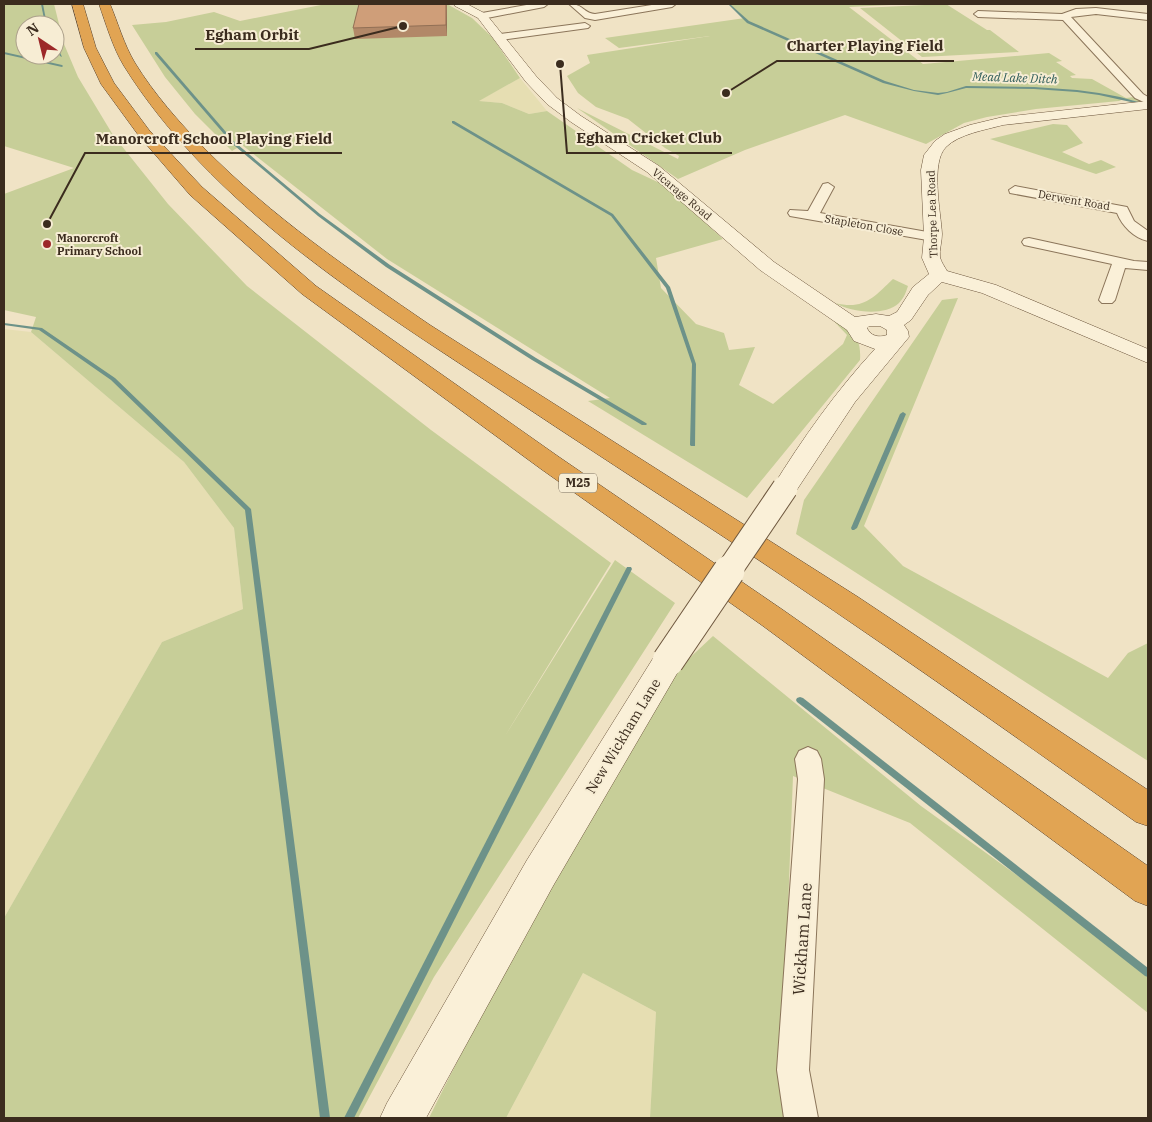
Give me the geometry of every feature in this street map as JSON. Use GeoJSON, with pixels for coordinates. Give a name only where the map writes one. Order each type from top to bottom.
{"type":"FeatureCollection","features":[{"type":"Feature","properties":{"kind":"highway","name":"M25"},"geometry":{"type":"LineString","coordinates":[[77,4],[90,48],[108,84],[144,133],[196,191],[309,290],[550,463],[773,618],[1148,888]]}},
{"type":"Feature","properties":{"kind":"highway"},"geometry":{"type":"LineString","coordinates":[[104,4],[108,18],[128,61],[168,117],[222,174],[269,216],[322,258],[432,336],[806,577],[1148,810]]}},
{"type":"Feature","properties":{"kind":"main road","name":"Vicarage Road"},"geometry":{"type":"LineString","coordinates":[[459,4],[482,16],[531,79],[552,101],[576,119],[654,169],[767,266],[820,303],[865,330]]}},
{"type":"Feature","properties":{"kind":"main road","name":"Thorpe Lea Road"},"geometry":{"type":"LineString","coordinates":[[1148,105],[1021,118],[975,128],[940,144],[932,155],[930,167],[933,237],[931,258],[939,275],[989,289],[1148,357]]}},
{"type":"Feature","properties":{"kind":"main road","name":"New Wickham Lane"},"geometry":{"type":"LineString","coordinates":[[402,1118],[540,873],[668,661],[821,433],[869,369],[920,291],[939,275]]}},
{"type":"Feature","properties":{"kind":"main road"},"geometry":{"type":"LineString","coordinates":[[865,330],[886,343],[894,332]]}},
{"type":"Feature","properties":{"kind":"main road"},"geometry":{"type":"LineString","coordinates":[[865,330],[869,369]]}},
{"type":"Feature","properties":{"kind":"street"},"geometry":{"type":"LineString","coordinates":[[482,16],[544,4]]}},
{"type":"Feature","properties":{"kind":"street"},"geometry":{"type":"LineString","coordinates":[[573,4],[588,16],[672,4]]}},
{"type":"Feature","properties":{"kind":"street"},"geometry":{"type":"LineString","coordinates":[[1066,17],[1066,15],[1072,12],[1148,17]]}},
{"type":"Feature","properties":{"kind":"street"},"geometry":{"type":"LineString","coordinates":[[978,14],[1066,17],[1134,92],[1148,101]]}},
{"type":"Feature","properties":{"kind":"street"},"geometry":{"type":"LineString","coordinates":[[500,38],[557,28],[586,26]]}},
{"type":"Feature","properties":{"kind":"street"},"geometry":{"type":"LineString","coordinates":[[812,215],[828,187]]}},
{"type":"Feature","properties":{"kind":"street","name":"Derwent Road"},"geometry":{"type":"LineString","coordinates":[[1015,189],[1060,196],[1122,210],[1128,223],[1148,237]]}},
{"type":"Feature","properties":{"kind":"street","name":"Stapleton Close"},"geometry":{"type":"LineString","coordinates":[[795,213],[933,237]]}},
{"type":"Feature","properties":{"kind":"street"},"geometry":{"type":"LineString","coordinates":[[1029,242],[1120,262],[1148,266]]}},
{"type":"Feature","properties":{"kind":"street"},"geometry":{"type":"LineString","coordinates":[[1107,300],[1120,262]]}},
{"type":"Feature","properties":{"kind":"street","name":"Wickham Lane"},"geometry":{"type":"LineString","coordinates":[[801,1118],[794,1070],[812,779],[808,759]]}},
{"type":"Feature","properties":{"kind":"shaded area"},"geometry":{"type":"Polygon","coordinates":[[[520,78],[547,111],[529,114],[502,103],[478,101],[520,78]]]}},
{"type":"Feature","properties":{"kind":"shaded area"},"geometry":{"type":"Polygon","coordinates":[[[4,329],[31,332],[184,462],[234,528],[243,609],[162,642],[4,918],[4,329]]]}},
{"type":"Feature","properties":{"kind":"shaded area"},"geometry":{"type":"Polygon","coordinates":[[[583,973],[656,1012],[650,1118],[506,1118],[583,973]]]}},
{"type":"Feature","properties":{"kind":"green space"},"geometry":{"type":"Polygon","coordinates":[[[4,4],[54,4],[57,15],[15,15],[15,65],[65,65],[65,46],[78,77],[113,135],[168,204],[247,286],[431,430],[611,563],[505,736],[615,560],[675,603],[434,977],[358,1118],[4,1118],[4,918],[162,642],[243,609],[234,528],[184,462],[31,332],[36,317],[4,310],[4,194],[74,168],[4,146],[4,4]]]}},
{"type":"Feature","properties":{"kind":"green space"},"geometry":{"type":"Polygon","coordinates":[[[326,4],[447,4],[472,18],[493,38],[520,78],[479,101],[502,103],[529,114],[547,111],[632,170],[664,185],[723,239],[656,258],[661,288],[696,324],[724,333],[729,350],[755,347],[739,385],[773,404],[843,344],[847,335],[827,314],[852,332],[859,343],[860,360],[747,498],[588,401],[610,398],[387,259],[242,145],[232,151],[195,114],[165,77],[132,25],[166,22],[214,12],[240,21],[326,4]]]}},
{"type":"Feature","properties":{"kind":"green space"},"geometry":{"type":"Polygon","coordinates":[[[730,4],[888,4],[890,5],[849,7],[923,64],[1049,53],[1062,61],[1056,62],[1076,75],[1070,76],[1072,78],[1092,79],[1126,98],[1134,97],[1145,103],[1124,99],[1036,109],[987,117],[964,123],[926,144],[845,115],[745,150],[678,179],[577,108],[678,159],[679,156],[665,148],[628,119],[596,107],[578,93],[567,76],[590,63],[587,55],[710,36],[619,48],[605,38],[745,18],[730,4]]]}},
{"type":"Feature","properties":{"kind":"green space"},"geometry":{"type":"Polygon","coordinates":[[[946,4],[987,30],[990,30],[1019,52],[922,57],[860,8],[946,4]]]}},
{"type":"Feature","properties":{"kind":"green space"},"geometry":{"type":"Polygon","coordinates":[[[1053,124],[1067,125],[1083,143],[1062,152],[1089,164],[1101,160],[1116,167],[1096,174],[990,139],[1053,124]]]}},
{"type":"Feature","properties":{"kind":"green space"},"geometry":{"type":"Polygon","coordinates":[[[893,279],[908,286],[902,299],[893,307],[876,312],[867,312],[850,309],[835,303],[853,305],[867,301],[893,279]]]}},
{"type":"Feature","properties":{"kind":"green space"},"geometry":{"type":"Polygon","coordinates":[[[958,298],[864,526],[903,566],[1108,678],[1128,653],[1148,643],[1148,761],[796,534],[804,500],[942,300],[958,298]]]}},
{"type":"Feature","properties":{"kind":"green space"},"geometry":{"type":"Polygon","coordinates":[[[713,636],[921,806],[1148,970],[1148,1013],[910,823],[793,776],[782,1067],[786,1118],[650,1118],[656,1012],[583,973],[506,1118],[429,1118],[519,946],[681,666],[713,636]]]}},
{"type":"Feature","properties":{"kind":"building"},"geometry":{"type":"Polygon","coordinates":[[[359,4],[446,4],[446,25],[353,28],[359,4]]]}},
{"type":"Feature","properties":{"kind":"waterway"},"geometry":{"type":"LineString","coordinates":[[42,4],[44,15]]}},
{"type":"Feature","properties":{"kind":"waterway","name":"Mead Lake Ditch"},"geometry":{"type":"LineString","coordinates":[[729,4],[748,22],[884,82],[914,90],[938,94],[966,87],[1056,89],[1099,94],[1140,103]]}},
{"type":"Feature","properties":{"kind":"waterway"},"geometry":{"type":"LineString","coordinates":[[4,53],[62,66]]}},
{"type":"Feature","properties":{"kind":"waterway"},"geometry":{"type":"LineString","coordinates":[[156,53],[225,133]]}},
{"type":"Feature","properties":{"kind":"waterway"},"geometry":{"type":"LineString","coordinates":[[453,122],[612,215],[668,288],[694,364],[693,445]]}},
{"type":"Feature","properties":{"kind":"waterway"},"geometry":{"type":"LineString","coordinates":[[230,140],[319,215],[388,266],[534,359],[644,424]]}},
{"type":"Feature","properties":{"kind":"waterway"},"geometry":{"type":"LineString","coordinates":[[4,324],[40,329],[113,379],[248,509],[325,1118]]}},
{"type":"Feature","properties":{"kind":"waterway"},"geometry":{"type":"LineString","coordinates":[[854,528],[903,414]]}},
{"type":"Feature","properties":{"kind":"waterway"},"geometry":{"type":"LineString","coordinates":[[349,1118],[629,569]]}},
{"type":"Feature","properties":{"kind":"waterway"},"geometry":{"type":"LineString","coordinates":[[800,700],[1148,973]]}},
{"type":"Feature","properties":{"kind":"place","name":"Egham Orbit"},"geometry":{"type":"Point","coordinates":[403,26]}},
{"type":"Feature","properties":{"kind":"place","name":"Egham Cricket Club"},"geometry":{"type":"Point","coordinates":[560,64]}},
{"type":"Feature","properties":{"kind":"place","name":"Charter Playing Field"},"geometry":{"type":"Point","coordinates":[726,93]}},
{"type":"Feature","properties":{"kind":"place","name":"Manorcroft School Playing Field"},"geometry":{"type":"Point","coordinates":[47,224]}},
{"type":"Feature","properties":{"kind":"place","name":"Manorcroft Primary School"},"geometry":{"type":"Point","coordinates":[47,244]}}]}
